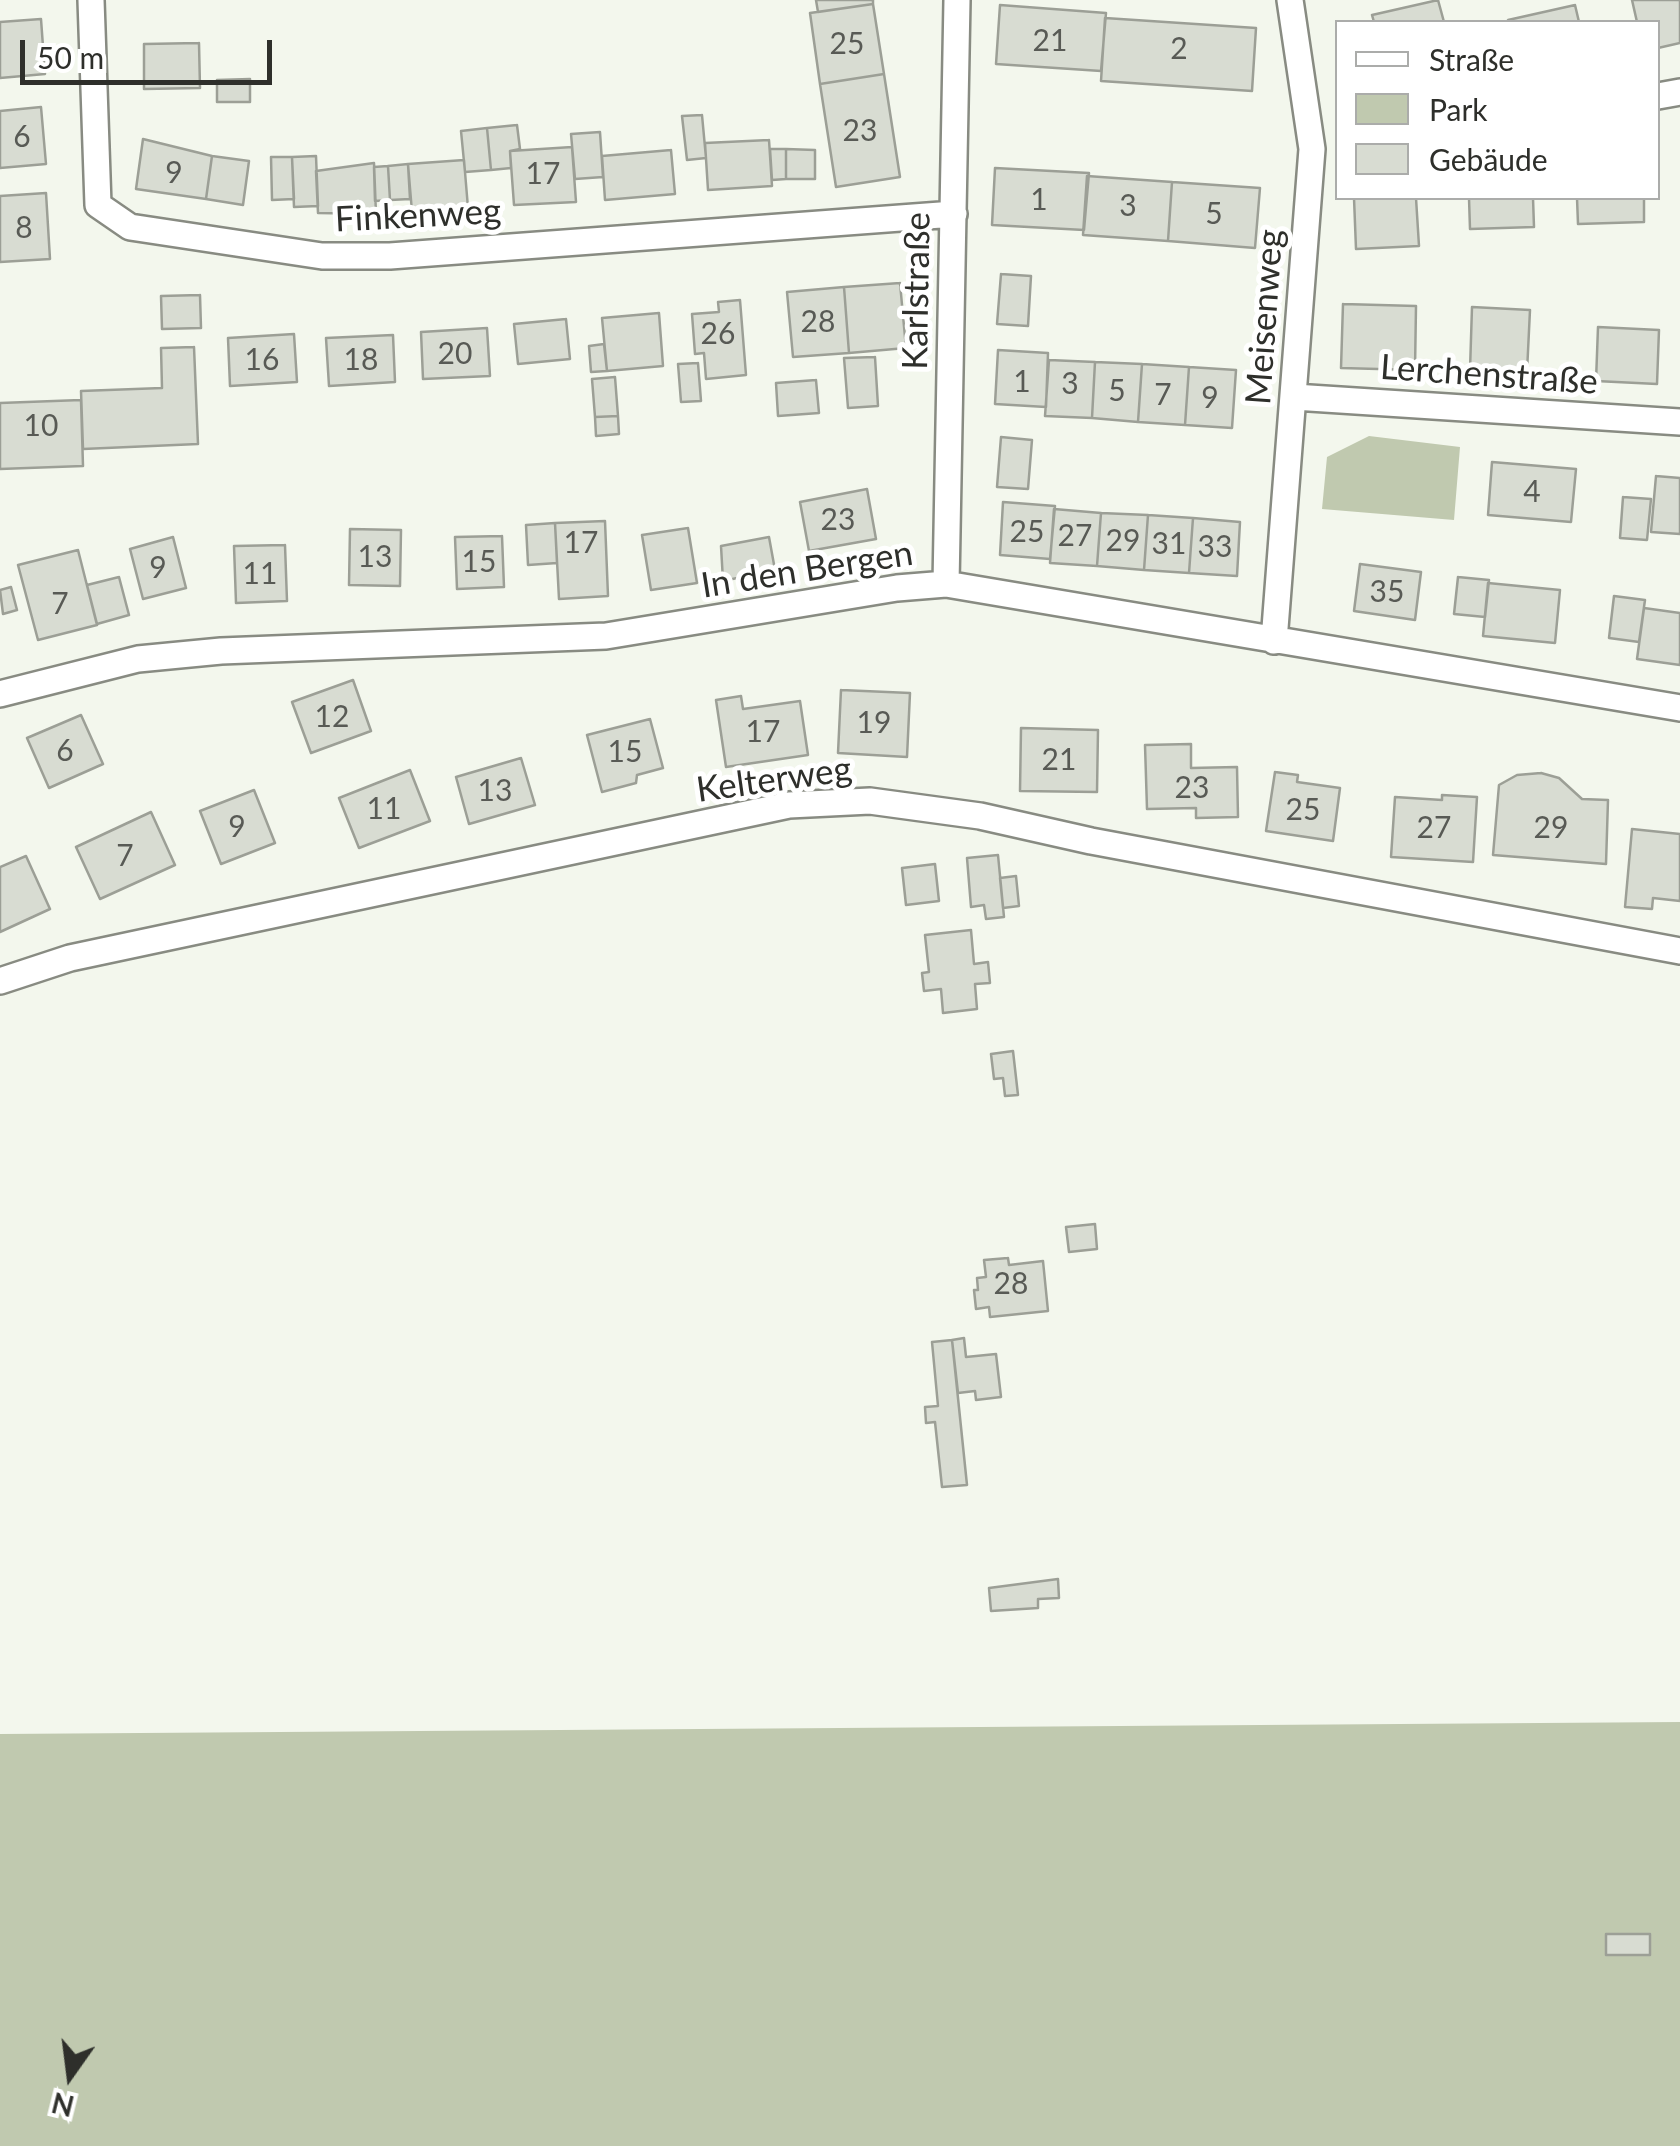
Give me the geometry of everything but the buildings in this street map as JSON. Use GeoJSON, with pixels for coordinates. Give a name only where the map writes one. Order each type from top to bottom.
{"type":"FeatureCollection","features":[{"type":"Feature","properties":{"kind":"street","name":"Finkenweg"},"geometry":{"type":"LineString","coordinates":[[91,0],[98,206],[130,227],[322,256],[390,256],[954,214]]}},
{"type":"Feature","properties":{"kind":"street","name":"Karlstraße"},"geometry":{"type":"LineString","coordinates":[[946,584],[957,0]]}},
{"type":"Feature","properties":{"kind":"street","name":"Meisenweg"},"geometry":{"type":"LineString","coordinates":[[1274,641],[1294,397],[1325,148],[1290,0]]}},
{"type":"Feature","properties":{"kind":"street","name":"Lerchenstraße"},"geometry":{"type":"LineString","coordinates":[[1294,397],[1680,422]]}},
{"type":"Feature","properties":{"kind":"street","name":"In den Bergen"},"geometry":{"type":"LineString","coordinates":[[0,694],[138,659],[221,650],[606,636],[896,588],[946,584],[1680,708]]}},
{"type":"Feature","properties":{"kind":"street","name":"Kelterweg"},"geometry":{"type":"LineString","coordinates":[[0,981],[70,958],[790,805],[870,801],[980,816],[1091,842],[1680,951]]}},
{"type":"Feature","properties":{"kind":"green space"},"geometry":{"type":"Polygon","coordinates":[[[1369,436],[1460,447],[1454,520],[1322,509],[1327,457],[1369,436]]]}},
{"type":"Feature","properties":{"kind":"green space"},"geometry":{"type":"Polygon","coordinates":[[[1680,1722],[1680,2146],[0,2146],[0,1734],[1680,1722]]]}}]}
